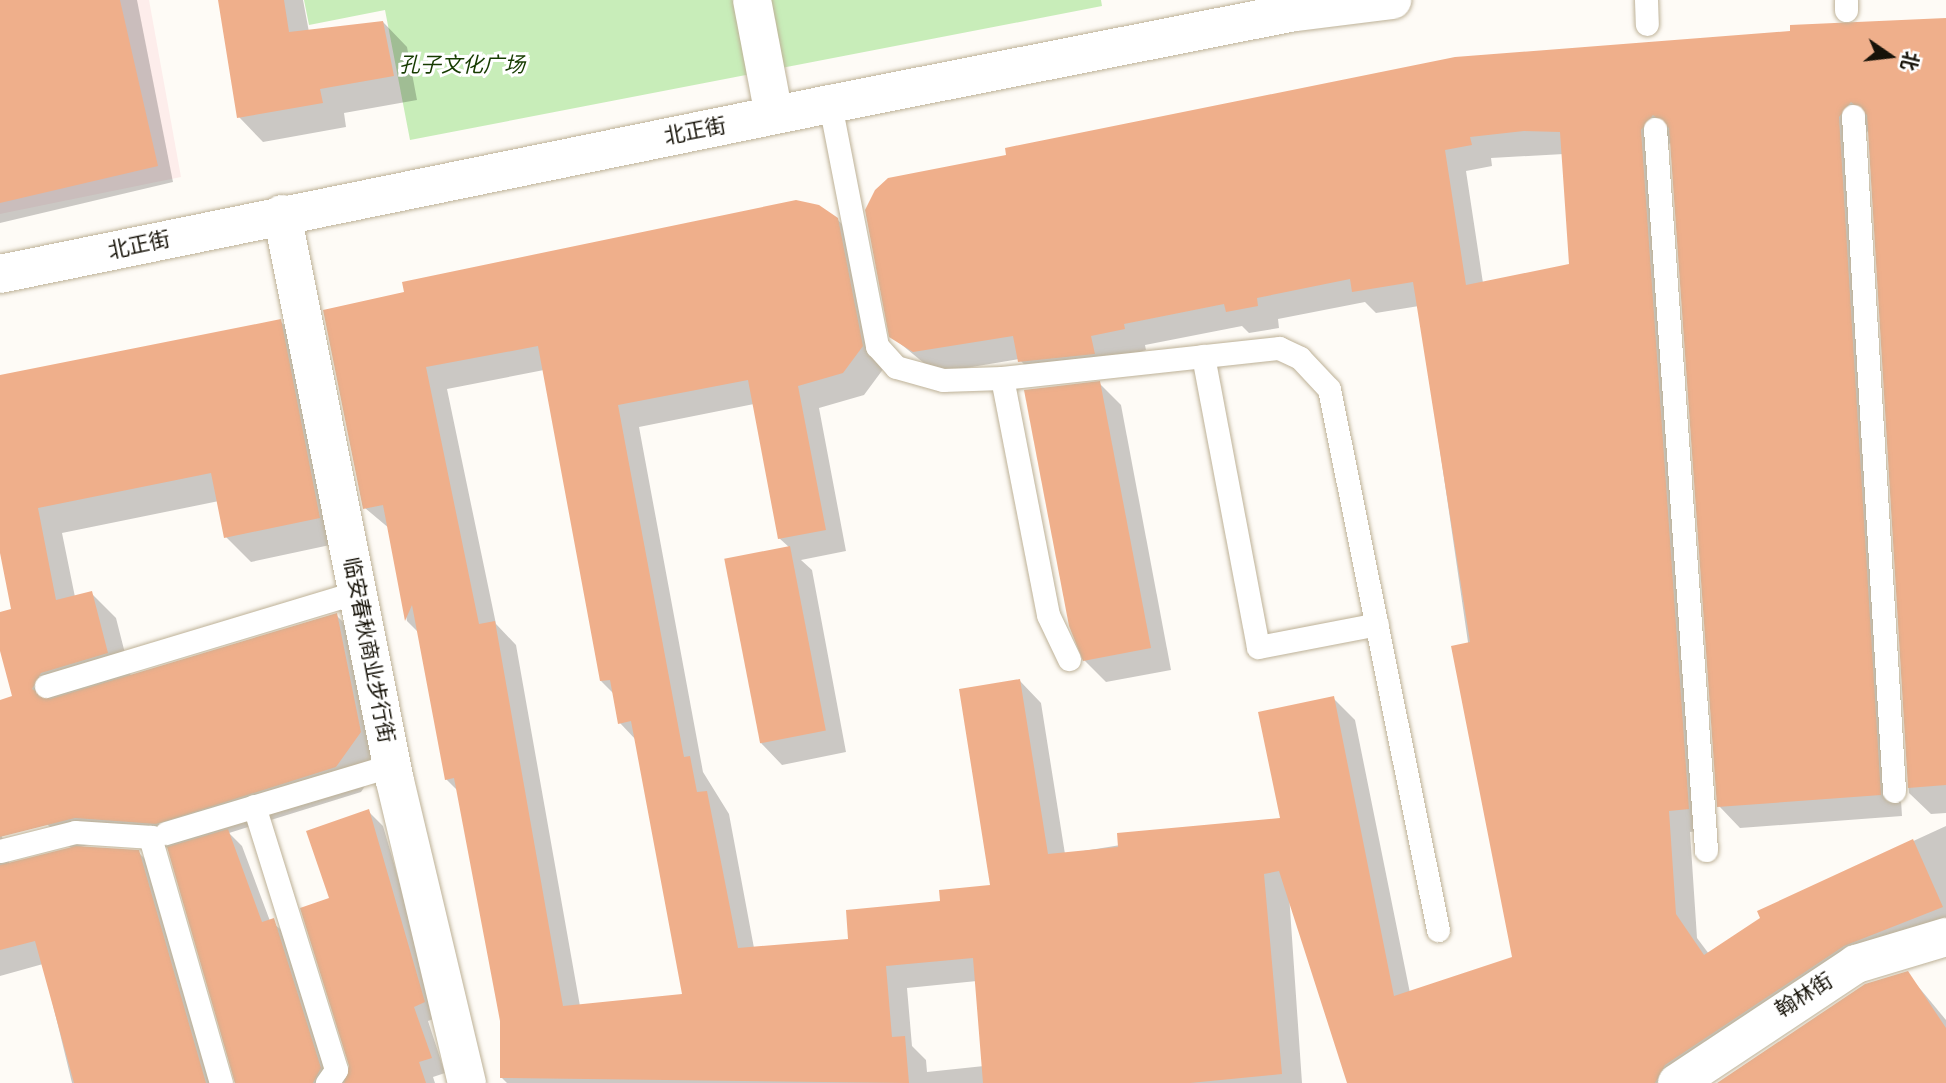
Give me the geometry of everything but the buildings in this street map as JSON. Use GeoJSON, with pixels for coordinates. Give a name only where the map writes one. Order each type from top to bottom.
{"type":"FeatureCollection","features":[{"type":"Feature","properties":{"kind":"street"},"geometry":{"type":"LineString","coordinates":[[752,0],[774,115]]}},
{"type":"Feature","properties":{"kind":"street","name":"北正街"},"geometry":{"type":"LineString","coordinates":[[0,274],[282,214],[1307,6],[1392,0]]}},
{"type":"Feature","properties":{"kind":"street","name":"临安春秋商业步行街"},"geometry":{"type":"LineString","coordinates":[[282,214],[392,765],[467,1083]]}},
{"type":"Feature","properties":{"kind":"street","name":"翰林街"},"geometry":{"type":"LineString","coordinates":[[1677,1083],[1856,964],[1946,937]]}},
{"type":"Feature","properties":{"kind":"lane"},"geometry":{"type":"LineString","coordinates":[[1646,0],[1647,24]]}},
{"type":"Feature","properties":{"kind":"lane"},"geometry":{"type":"LineString","coordinates":[[830,104],[877,346],[896,367],[919,375],[1002,378],[1279,348],[1300,358],[1329,389],[1438,930]]}},
{"type":"Feature","properties":{"kind":"lane"},"geometry":{"type":"LineString","coordinates":[[1853,116],[1894,790]]}},
{"type":"Feature","properties":{"kind":"lane"},"geometry":{"type":"LineString","coordinates":[[1655,129],[1706,850]]}},
{"type":"Feature","properties":{"kind":"lane"},"geometry":{"type":"LineString","coordinates":[[1203,356],[1258,647],[1377,624]]}},
{"type":"Feature","properties":{"kind":"lane"},"geometry":{"type":"LineString","coordinates":[[1002,378],[1048,615],[1069,660]]}},
{"type":"Feature","properties":{"kind":"lane"},"geometry":{"type":"LineString","coordinates":[[46,686],[358,592]]}},
{"type":"Feature","properties":{"kind":"lane"},"geometry":{"type":"LineString","coordinates":[[0,851],[75,832],[156,836],[392,765]]}},
{"type":"Feature","properties":{"kind":"lane"},"geometry":{"type":"LineString","coordinates":[[254,806],[336,1070],[327,1083]]}},
{"type":"Feature","properties":{"kind":"lane"},"geometry":{"type":"LineString","coordinates":[[156,836],[221,1083]]}},
{"type":"Feature","properties":{"kind":"shaded area"},"geometry":{"type":"Polygon","coordinates":[[[0,0],[149,0],[181,177],[0,214],[0,0]]]}},
{"type":"Feature","properties":{"kind":"green space","name":"孔子文化广场"},"geometry":{"type":"Polygon","coordinates":[[[304,0],[1101,0],[1102,6],[410,140],[385,10],[309,25],[304,0]]]}}]}
